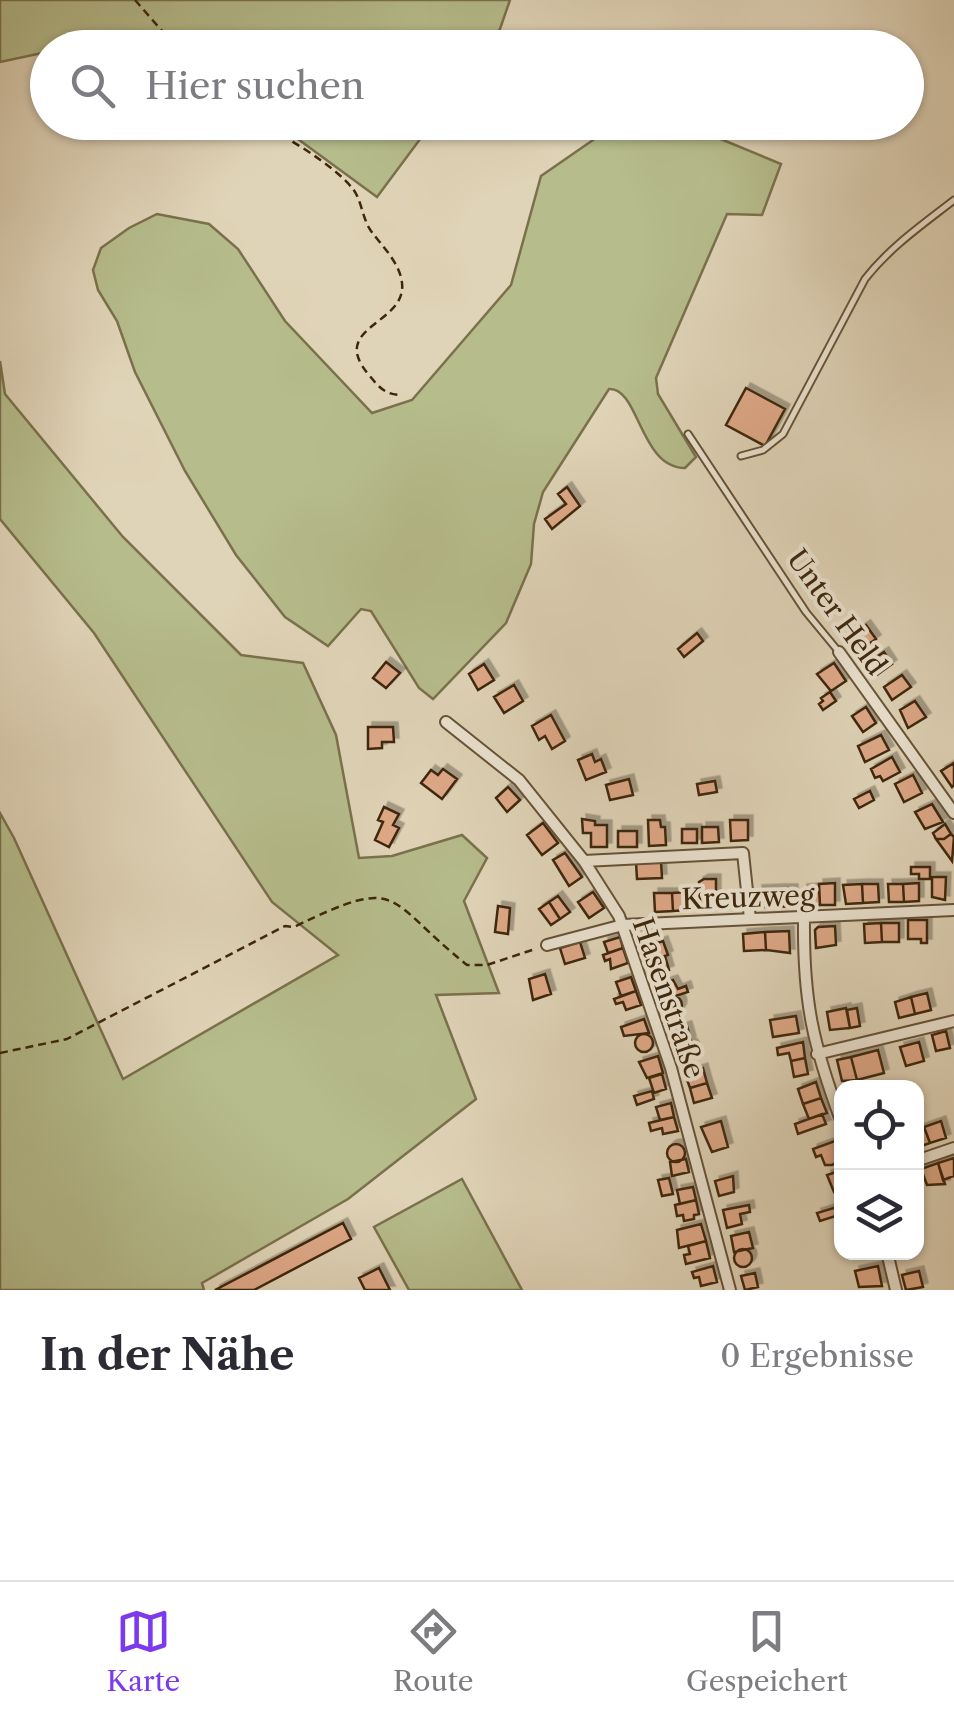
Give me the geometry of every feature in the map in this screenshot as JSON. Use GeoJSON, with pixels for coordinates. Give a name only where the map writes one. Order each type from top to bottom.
{"type":"FeatureCollection","features":[{"type":"Feature","properties":{"kind":"street","name":"Unter Held"},"geometry":{"type":"LineString","coordinates":[[839,652],[954,812]]}},
{"type":"Feature","properties":{"kind":"street","name":"Hasenstraße"},"geometry":{"type":"LineString","coordinates":[[446,722],[519,780],[584,860],[623,925],[671,1068],[730,1290]]}},
{"type":"Feature","properties":{"kind":"street"},"geometry":{"type":"LineString","coordinates":[[584,860],[743,853],[750,919]]}},
{"type":"Feature","properties":{"kind":"street","name":"Kreuzweg"},"geometry":{"type":"LineString","coordinates":[[548,945],[623,925],[954,910]]}},
{"type":"Feature","properties":{"kind":"street"},"geometry":{"type":"LineString","coordinates":[[804,918],[804,986],[817,1054],[834,1101]]}},
{"type":"Feature","properties":{"kind":"street"},"geometry":{"type":"LineString","coordinates":[[817,1054],[954,1020]]}},
{"type":"Feature","properties":{"kind":"street"},"geometry":{"type":"LineString","coordinates":[[924,1157],[954,1148]]}},
{"type":"Feature","properties":{"kind":"street"},"geometry":{"type":"LineString","coordinates":[[890,1260],[896,1290]]}},
{"type":"Feature","properties":{"kind":"lane"},"geometry":{"type":"LineString","coordinates":[[741,456],[762,450],[783,434],[878,262],[954,200]]}},
{"type":"Feature","properties":{"kind":"lane","name":"Unter Held"},"geometry":{"type":"LineString","coordinates":[[688,434],[806,612],[839,652]]}},
{"type":"Feature","properties":{"kind":"path"},"geometry":{"type":"LineString","coordinates":[[135,0],[161,30]]}},
{"type":"Feature","properties":{"kind":"path"},"geometry":{"type":"LineString","coordinates":[[289,140],[353,188],[368,226],[395,263],[401,278],[400,297],[396,306],[359,338],[356,353],[379,387],[399,395]]}},
{"type":"Feature","properties":{"kind":"path"},"geometry":{"type":"LineString","coordinates":[[0,1053],[67,1039],[285,926],[294,926],[359,898],[393,900],[467,965],[487,965],[548,945]]}},
{"type":"Feature","properties":{"kind":"green space"},"geometry":{"type":"Polygon","coordinates":[[[0,0],[510,0],[499,30],[30,30],[30,56],[0,62],[0,0]]]}},
{"type":"Feature","properties":{"kind":"green space"},"geometry":{"type":"Polygon","coordinates":[[[299,140],[419,140],[377,197],[299,140]]]}},
{"type":"Feature","properties":{"kind":"green space"},"geometry":{"type":"Polygon","coordinates":[[[593,140],[723,140],[781,164],[762,215],[727,214],[656,378],[658,394],[696,457],[685,468],[670,465],[649,442],[627,400],[609,389],[543,492],[534,524],[531,564],[506,623],[433,699],[419,688],[371,611],[361,609],[328,646],[285,617],[236,555],[185,471],[135,372],[93,270],[101,248],[157,214],[209,224],[238,249],[285,321],[372,413],[412,400],[511,285],[541,176],[593,140]]]}},
{"type":"Feature","properties":{"kind":"green space"},"geometry":{"type":"Polygon","coordinates":[[[0,361],[5,394],[123,537],[241,655],[303,663],[336,735],[359,858],[392,856],[462,835],[487,858],[464,901],[499,993],[436,995],[476,1099],[348,1199],[202,1283],[204,1290],[0,1290],[0,813],[123,1079],[338,955],[272,902],[94,633],[0,519],[0,361]]]}},
{"type":"Feature","properties":{"kind":"green space"},"geometry":{"type":"Polygon","coordinates":[[[462,1179],[522,1290],[409,1290],[374,1227],[462,1179]]]}},
{"type":"Feature","properties":{"kind":"building"},"geometry":{"type":"Polygon","coordinates":[[[746,388],[785,409],[765,446],[726,425],[746,388]]]}},
{"type":"Feature","properties":{"kind":"building"},"geometry":{"type":"Polygon","coordinates":[[[567,487],[580,506],[552,529],[545,519],[566,504],[558,494],[567,487]]]}},
{"type":"Feature","properties":{"kind":"building"},"geometry":{"type":"Polygon","coordinates":[[[866,625],[876,639],[863,648],[853,634],[866,625]]]}},
{"type":"Feature","properties":{"kind":"building"},"geometry":{"type":"Polygon","coordinates":[[[697,633],[703,641],[684,657],[678,649],[697,633]]]}},
{"type":"Feature","properties":{"kind":"building"},"geometry":{"type":"Polygon","coordinates":[[[884,652],[892,664],[874,677],[865,665],[884,652]]]}},
{"type":"Feature","properties":{"kind":"building"},"geometry":{"type":"Polygon","coordinates":[[[386,662],[400,673],[386,688],[373,678],[386,662]]]}},
{"type":"Feature","properties":{"kind":"building"},"geometry":{"type":"Polygon","coordinates":[[[834,663],[846,681],[831,691],[817,674],[834,663]]]}},
{"type":"Feature","properties":{"kind":"building"},"geometry":{"type":"Polygon","coordinates":[[[484,664],[494,680],[478,690],[469,674],[484,664]]]}},
{"type":"Feature","properties":{"kind":"building"},"geometry":{"type":"Polygon","coordinates":[[[902,675],[911,687],[892,700],[884,687],[902,675]]]}},
{"type":"Feature","properties":{"kind":"building"},"geometry":{"type":"Polygon","coordinates":[[[514,685],[523,701],[504,713],[494,697],[514,685]]]}},
{"type":"Feature","properties":{"kind":"building"},"geometry":{"type":"Polygon","coordinates":[[[830,692],[836,701],[823,710],[821,698],[830,692]]]}},
{"type":"Feature","properties":{"kind":"building"},"geometry":{"type":"Polygon","coordinates":[[[915,701],[926,717],[908,728],[900,710],[915,701]]]}},
{"type":"Feature","properties":{"kind":"building"},"geometry":{"type":"Polygon","coordinates":[[[866,707],[876,723],[863,732],[852,716],[866,707]]]}},
{"type":"Feature","properties":{"kind":"building"},"geometry":{"type":"Polygon","coordinates":[[[551,715],[565,741],[552,749],[545,736],[539,740],[532,726],[551,715]]]}},
{"type":"Feature","properties":{"kind":"building"},"geometry":{"type":"Polygon","coordinates":[[[368,727],[393,727],[394,742],[382,742],[382,748],[368,749],[368,727]]]}},
{"type":"Feature","properties":{"kind":"building"},"geometry":{"type":"Polygon","coordinates":[[[881,735],[889,750],[865,762],[858,746],[881,735]]]}},
{"type":"Feature","properties":{"kind":"building"},"geometry":{"type":"Polygon","coordinates":[[[592,754],[595,762],[601,759],[606,772],[586,780],[578,760],[592,754]]]}},
{"type":"Feature","properties":{"kind":"building"},"geometry":{"type":"Polygon","coordinates":[[[892,757],[900,772],[883,781],[880,776],[875,778],[871,769],[892,757]]]}},
{"type":"Feature","properties":{"kind":"building"},"geometry":{"type":"Polygon","coordinates":[[[954,763],[954,785],[952,787],[941,771],[954,763]]]}},
{"type":"Feature","properties":{"kind":"building"},"geometry":{"type":"Polygon","coordinates":[[[443,769],[457,779],[442,799],[421,783],[431,770],[438,775],[443,769]]]}},
{"type":"Feature","properties":{"kind":"building"},"geometry":{"type":"Polygon","coordinates":[[[913,775],[922,793],[904,802],[895,784],[913,775]]]}},
{"type":"Feature","properties":{"kind":"building"},"geometry":{"type":"Polygon","coordinates":[[[629,779],[633,795],[610,800],[606,785],[629,779]]]}},
{"type":"Feature","properties":{"kind":"building"},"geometry":{"type":"Polygon","coordinates":[[[715,781],[717,792],[699,795],[697,784],[715,781]]]}},
{"type":"Feature","properties":{"kind":"building"},"geometry":{"type":"Polygon","coordinates":[[[508,787],[520,800],[507,812],[496,798],[508,787]]]}},
{"type":"Feature","properties":{"kind":"building"},"geometry":{"type":"Polygon","coordinates":[[[870,791],[874,800],[859,808],[854,799],[870,791]]]}},
{"type":"Feature","properties":{"kind":"building"},"geometry":{"type":"Polygon","coordinates":[[[932,804],[943,822],[925,829],[915,812],[932,804]]]}},
{"type":"Feature","properties":{"kind":"building"},"geometry":{"type":"Polygon","coordinates":[[[384,807],[399,814],[393,825],[399,828],[389,847],[375,840],[384,807]]]}},
{"type":"Feature","properties":{"kind":"building"},"geometry":{"type":"Polygon","coordinates":[[[582,819],[607,825],[607,847],[591,847],[591,833],[583,833],[582,819]]]}},
{"type":"Feature","properties":{"kind":"building"},"geometry":{"type":"Polygon","coordinates":[[[648,820],[660,820],[661,827],[665,827],[666,845],[649,846],[648,820]]]}},
{"type":"Feature","properties":{"kind":"building"},"geometry":{"type":"Polygon","coordinates":[[[730,820],[748,820],[748,840],[731,841],[730,820]]]}},
{"type":"Feature","properties":{"kind":"building"},"geometry":{"type":"Polygon","coordinates":[[[543,823],[558,843],[542,855],[527,835],[543,823]]]}},
{"type":"Feature","properties":{"kind":"building"},"geometry":{"type":"Polygon","coordinates":[[[945,824],[951,834],[936,839],[933,833],[945,824]]]}},
{"type":"Feature","properties":{"kind":"building"},"geometry":{"type":"Polygon","coordinates":[[[702,827],[718,827],[719,842],[702,843],[702,827]]]}},
{"type":"Feature","properties":{"kind":"building"},"geometry":{"type":"Polygon","coordinates":[[[682,829],[697,829],[697,843],[682,843],[682,829]]]}},
{"type":"Feature","properties":{"kind":"building"},"geometry":{"type":"Polygon","coordinates":[[[618,831],[637,831],[637,847],[618,847],[618,831]]]}},
{"type":"Feature","properties":{"kind":"building"},"geometry":{"type":"Polygon","coordinates":[[[951,834],[954,837],[952,861],[936,839],[951,834]]]}},
{"type":"Feature","properties":{"kind":"building"},"geometry":{"type":"Polygon","coordinates":[[[565,853],[582,877],[569,886],[553,860],[565,853]]]}},
{"type":"Feature","properties":{"kind":"building"},"geometry":{"type":"Polygon","coordinates":[[[661,861],[662,878],[637,879],[636,862],[661,861]]]}},
{"type":"Feature","properties":{"kind":"building"},"geometry":{"type":"Polygon","coordinates":[[[911,867],[930,867],[930,879],[911,874],[911,867]]]}},
{"type":"Feature","properties":{"kind":"building"},"geometry":{"type":"Polygon","coordinates":[[[932,877],[946,877],[945,900],[932,897],[932,877]]]}},
{"type":"Feature","properties":{"kind":"building"},"geometry":{"type":"Polygon","coordinates":[[[716,879],[716,903],[700,903],[699,882],[716,879]]]}},
{"type":"Feature","properties":{"kind":"building"},"geometry":{"type":"Polygon","coordinates":[[[835,883],[835,905],[820,905],[819,884],[835,883]]]}},
{"type":"Feature","properties":{"kind":"building"},"geometry":{"type":"Polygon","coordinates":[[[919,883],[919,901],[904,902],[903,884],[919,883]]]}},
{"type":"Feature","properties":{"kind":"building"},"geometry":{"type":"Polygon","coordinates":[[[862,884],[878,884],[879,902],[863,903],[862,884]]]}},
{"type":"Feature","properties":{"kind":"building"},"geometry":{"type":"Polygon","coordinates":[[[862,884],[863,903],[846,904],[843,885],[862,884]]]}},
{"type":"Feature","properties":{"kind":"building"},"geometry":{"type":"Polygon","coordinates":[[[888,884],[903,884],[904,902],[889,902],[888,884]]]}},
{"type":"Feature","properties":{"kind":"building"},"geometry":{"type":"Polygon","coordinates":[[[819,888],[820,905],[804,906],[803,889],[819,888]]]}},
{"type":"Feature","properties":{"kind":"building"},"geometry":{"type":"Polygon","coordinates":[[[777,889],[793,889],[793,906],[777,907],[777,889]]]}},
{"type":"Feature","properties":{"kind":"building"},"geometry":{"type":"Polygon","coordinates":[[[777,889],[777,907],[761,907],[758,890],[777,889]]]}},
{"type":"Feature","properties":{"kind":"building"},"geometry":{"type":"Polygon","coordinates":[[[593,892],[604,908],[589,918],[578,902],[593,892]]]}},
{"type":"Feature","properties":{"kind":"building"},"geometry":{"type":"Polygon","coordinates":[[[690,892],[690,910],[673,911],[672,893],[690,892]]]}},
{"type":"Feature","properties":{"kind":"building"},"geometry":{"type":"Polygon","coordinates":[[[654,893],[672,893],[673,911],[655,912],[654,893]]]}},
{"type":"Feature","properties":{"kind":"building"},"geometry":{"type":"Polygon","coordinates":[[[558,896],[570,912],[560,919],[549,902],[558,896]]]}},
{"type":"Feature","properties":{"kind":"building"},"geometry":{"type":"Polygon","coordinates":[[[549,902],[560,919],[551,925],[539,909],[549,902]]]}},
{"type":"Feature","properties":{"kind":"building"},"geometry":{"type":"Polygon","coordinates":[[[498,906],[510,908],[508,934],[495,932],[498,906]]]}},
{"type":"Feature","properties":{"kind":"building"},"geometry":{"type":"Polygon","coordinates":[[[908,920],[927,920],[927,943],[908,939],[908,920]]]}},
{"type":"Feature","properties":{"kind":"building"},"geometry":{"type":"Polygon","coordinates":[[[881,923],[899,923],[899,942],[882,942],[881,923]]]}},
{"type":"Feature","properties":{"kind":"building"},"geometry":{"type":"Polygon","coordinates":[[[881,923],[882,942],[865,943],[864,924],[881,923]]]}},
{"type":"Feature","properties":{"kind":"building"},"geometry":{"type":"Polygon","coordinates":[[[835,926],[836,945],[816,948],[815,930],[835,926]]]}},
{"type":"Feature","properties":{"kind":"building"},"geometry":{"type":"Polygon","coordinates":[[[789,931],[790,953],[766,950],[765,932],[789,931]]]}},
{"type":"Feature","properties":{"kind":"building"},"geometry":{"type":"Polygon","coordinates":[[[765,932],[766,950],[744,951],[743,934],[765,932]]]}},
{"type":"Feature","properties":{"kind":"building"},"geometry":{"type":"Polygon","coordinates":[[[620,937],[623,948],[608,953],[604,942],[620,937]]]}},
{"type":"Feature","properties":{"kind":"building"},"geometry":{"type":"Polygon","coordinates":[[[663,941],[668,955],[650,961],[645,947],[663,941]]]}},
{"type":"Feature","properties":{"kind":"building"},"geometry":{"type":"Polygon","coordinates":[[[580,942],[585,958],[565,964],[560,948],[580,942]]]}},
{"type":"Feature","properties":{"kind":"building"},"geometry":{"type":"Polygon","coordinates":[[[623,948],[628,963],[611,969],[610,959],[605,961],[603,955],[623,948]]]}},
{"type":"Feature","properties":{"kind":"building"},"geometry":{"type":"Polygon","coordinates":[[[665,956],[669,970],[654,975],[650,961],[665,956]]]}},
{"type":"Feature","properties":{"kind":"building"},"geometry":{"type":"Polygon","coordinates":[[[545,974],[551,994],[533,1000],[529,979],[545,974]]]}},
{"type":"Feature","properties":{"kind":"building"},"geometry":{"type":"Polygon","coordinates":[[[631,977],[636,991],[621,996],[616,982],[631,977]]]}},
{"type":"Feature","properties":{"kind":"building"},"geometry":{"type":"Polygon","coordinates":[[[673,980],[678,989],[686,986],[688,992],[663,1000],[658,985],[673,980]]]}},
{"type":"Feature","properties":{"kind":"building"},"geometry":{"type":"Polygon","coordinates":[[[636,991],[641,1005],[626,1010],[623,1002],[616,1004],[614,999],[636,991]]]}},
{"type":"Feature","properties":{"kind":"building"},"geometry":{"type":"Polygon","coordinates":[[[927,993],[931,1010],[915,1014],[911,997],[927,993]]]}},
{"type":"Feature","properties":{"kind":"building"},"geometry":{"type":"Polygon","coordinates":[[[673,996],[682,1005],[673,1014],[664,1005],[673,996]]]}},
{"type":"Feature","properties":{"kind":"building"},"geometry":{"type":"Polygon","coordinates":[[[911,997],[915,1014],[899,1018],[895,1002],[911,997]]]}},
{"type":"Feature","properties":{"kind":"building"},"geometry":{"type":"Polygon","coordinates":[[[846,1008],[850,1028],[830,1030],[827,1012],[846,1008]]]}},
{"type":"Feature","properties":{"kind":"building"},"geometry":{"type":"Polygon","coordinates":[[[857,1008],[860,1026],[850,1028],[847,1010],[857,1008]]]}},
{"type":"Feature","properties":{"kind":"building"},"geometry":{"type":"Polygon","coordinates":[[[796,1016],[799,1033],[773,1037],[770,1020],[796,1016]]]}},
{"type":"Feature","properties":{"kind":"building"},"geometry":{"type":"Polygon","coordinates":[[[644,1019],[649,1033],[624,1036],[621,1027],[644,1019]]]}},
{"type":"Feature","properties":{"kind":"building"},"geometry":{"type":"Polygon","coordinates":[[[687,1026],[691,1040],[676,1044],[672,1030],[687,1026]]]}},
{"type":"Feature","properties":{"kind":"building"},"geometry":{"type":"Polygon","coordinates":[[[946,1031],[950,1048],[936,1051],[932,1035],[946,1031]]]}},
{"type":"Feature","properties":{"kind":"building"},"geometry":{"type":"Polygon","coordinates":[[[644,1034],[653,1043],[644,1052],[635,1043],[644,1034]]]}},
{"type":"Feature","properties":{"kind":"building"},"geometry":{"type":"Polygon","coordinates":[[[686,1041],[695,1050],[686,1059],[677,1050],[686,1041]]]}},
{"type":"Feature","properties":{"kind":"building"},"geometry":{"type":"Polygon","coordinates":[[[803,1042],[805,1058],[791,1061],[789,1053],[778,1055],[777,1048],[803,1042]]]}},
{"type":"Feature","properties":{"kind":"building"},"geometry":{"type":"Polygon","coordinates":[[[919,1042],[924,1061],[906,1066],[900,1047],[919,1042]]]}},
{"type":"Feature","properties":{"kind":"building"},"geometry":{"type":"Polygon","coordinates":[[[878,1050],[884,1073],[857,1080],[851,1057],[878,1050]]]}},
{"type":"Feature","properties":{"kind":"building"},"geometry":{"type":"Polygon","coordinates":[[[658,1056],[663,1073],[647,1078],[639,1062],[658,1056]]]}},
{"type":"Feature","properties":{"kind":"building"},"geometry":{"type":"Polygon","coordinates":[[[851,1057],[857,1080],[842,1080],[837,1060],[851,1057]]]}},
{"type":"Feature","properties":{"kind":"building"},"geometry":{"type":"Polygon","coordinates":[[[805,1058],[808,1074],[794,1077],[791,1061],[805,1058]]]}},
{"type":"Feature","properties":{"kind":"building"},"geometry":{"type":"Polygon","coordinates":[[[703,1068],[707,1083],[690,1088],[685,1074],[703,1068]]]}},
{"type":"Feature","properties":{"kind":"building"},"geometry":{"type":"Polygon","coordinates":[[[662,1074],[666,1089],[654,1093],[649,1078],[662,1074]]]}},
{"type":"Feature","properties":{"kind":"building"},"geometry":{"type":"Polygon","coordinates":[[[816,1082],[821,1098],[803,1104],[798,1089],[816,1082]]]}},
{"type":"Feature","properties":{"kind":"building"},"geometry":{"type":"Polygon","coordinates":[[[707,1083],[712,1098],[694,1103],[690,1088],[707,1083]]]}},
{"type":"Feature","properties":{"kind":"building"},"geometry":{"type":"Polygon","coordinates":[[[652,1091],[654,1099],[637,1105],[634,1096],[652,1091]]]}},
{"type":"Feature","properties":{"kind":"building"},"geometry":{"type":"Polygon","coordinates":[[[821,1098],[827,1113],[809,1119],[803,1104],[821,1098]]]}},
{"type":"Feature","properties":{"kind":"building"},"geometry":{"type":"Polygon","coordinates":[[[671,1103],[674,1117],[660,1120],[656,1107],[671,1103]]]}},
{"type":"Feature","properties":{"kind":"building"},"geometry":{"type":"Polygon","coordinates":[[[822,1114],[826,1124],[798,1134],[795,1124],[822,1114]]]}},
{"type":"Feature","properties":{"kind":"building"},"geometry":{"type":"Polygon","coordinates":[[[674,1117],[678,1131],[651,1131],[649,1123],[674,1117]]]}},
{"type":"Feature","properties":{"kind":"building"},"geometry":{"type":"Polygon","coordinates":[[[721,1121],[728,1147],[712,1152],[701,1127],[721,1121]]]}},
{"type":"Feature","properties":{"kind":"building"},"geometry":{"type":"Polygon","coordinates":[[[941,1121],[946,1138],[930,1143],[924,1127],[941,1121]]]}},
{"type":"Feature","properties":{"kind":"building"},"geometry":{"type":"Polygon","coordinates":[[[834,1141],[834,1164],[825,1165],[813,1149],[834,1141]]]}},
{"type":"Feature","properties":{"kind":"building"},"geometry":{"type":"Polygon","coordinates":[[[676,1144],[685,1153],[676,1162],[667,1153],[676,1144]]]}},
{"type":"Feature","properties":{"kind":"building"},"geometry":{"type":"Polygon","coordinates":[[[954,1158],[954,1176],[943,1180],[938,1163],[954,1158]]]}},
{"type":"Feature","properties":{"kind":"building"},"geometry":{"type":"Polygon","coordinates":[[[686,1159],[689,1172],[672,1176],[670,1162],[686,1159]]]}},
{"type":"Feature","properties":{"kind":"building"},"geometry":{"type":"Polygon","coordinates":[[[938,1163],[945,1184],[927,1185],[924,1168],[938,1163]]]}},
{"type":"Feature","properties":{"kind":"building"},"geometry":{"type":"Polygon","coordinates":[[[834,1173],[834,1192],[827,1175],[834,1173]]]}},
{"type":"Feature","properties":{"kind":"building"},"geometry":{"type":"Polygon","coordinates":[[[733,1176],[734,1192],[719,1196],[715,1181],[733,1176]]]}},
{"type":"Feature","properties":{"kind":"building"},"geometry":{"type":"Polygon","coordinates":[[[669,1178],[673,1194],[662,1196],[658,1180],[669,1178]]]}},
{"type":"Feature","properties":{"kind":"building"},"geometry":{"type":"Polygon","coordinates":[[[693,1187],[696,1200],[680,1204],[677,1190],[693,1187]]]}},
{"type":"Feature","properties":{"kind":"building"},"geometry":{"type":"Polygon","coordinates":[[[696,1200],[699,1214],[694,1219],[684,1221],[683,1215],[677,1216],[675,1205],[696,1200]]]}},
{"type":"Feature","properties":{"kind":"building"},"geometry":{"type":"Polygon","coordinates":[[[749,1205],[750,1212],[740,1214],[742,1224],[727,1228],[723,1210],[749,1205]]]}},
{"type":"Feature","properties":{"kind":"building"},"geometry":{"type":"Polygon","coordinates":[[[834,1208],[834,1217],[820,1221],[817,1213],[834,1208]]]}},
{"type":"Feature","properties":{"kind":"building"},"geometry":{"type":"Polygon","coordinates":[[[343,1223],[351,1239],[254,1290],[215,1290],[343,1223]]]}},
{"type":"Feature","properties":{"kind":"building"},"geometry":{"type":"Polygon","coordinates":[[[701,1224],[706,1241],[679,1248],[677,1230],[701,1224]]]}},
{"type":"Feature","properties":{"kind":"building"},"geometry":{"type":"Polygon","coordinates":[[[749,1232],[753,1248],[734,1252],[731,1236],[749,1232]]]}},
{"type":"Feature","properties":{"kind":"building"},"geometry":{"type":"Polygon","coordinates":[[[706,1241],[710,1258],[686,1264],[688,1246],[706,1241]]]}},
{"type":"Feature","properties":{"kind":"building"},"geometry":{"type":"Polygon","coordinates":[[[743,1249],[752,1258],[743,1267],[734,1258],[743,1249]]]}},
{"type":"Feature","properties":{"kind":"building"},"geometry":{"type":"Polygon","coordinates":[[[713,1266],[717,1282],[701,1286],[699,1277],[694,1278],[692,1272],[713,1266]]]}},
{"type":"Feature","properties":{"kind":"building"},"geometry":{"type":"Polygon","coordinates":[[[878,1266],[882,1286],[859,1287],[855,1271],[878,1266]]]}},
{"type":"Feature","properties":{"kind":"building"},"geometry":{"type":"Polygon","coordinates":[[[379,1268],[390,1290],[365,1290],[359,1278],[379,1268]]]}},
{"type":"Feature","properties":{"kind":"building"},"geometry":{"type":"Polygon","coordinates":[[[919,1271],[923,1287],[906,1290],[902,1275],[919,1271]]]}},
{"type":"Feature","properties":{"kind":"building"},"geometry":{"type":"Polygon","coordinates":[[[755,1273],[758,1287],[745,1290],[741,1276],[755,1273]]]}}]}
